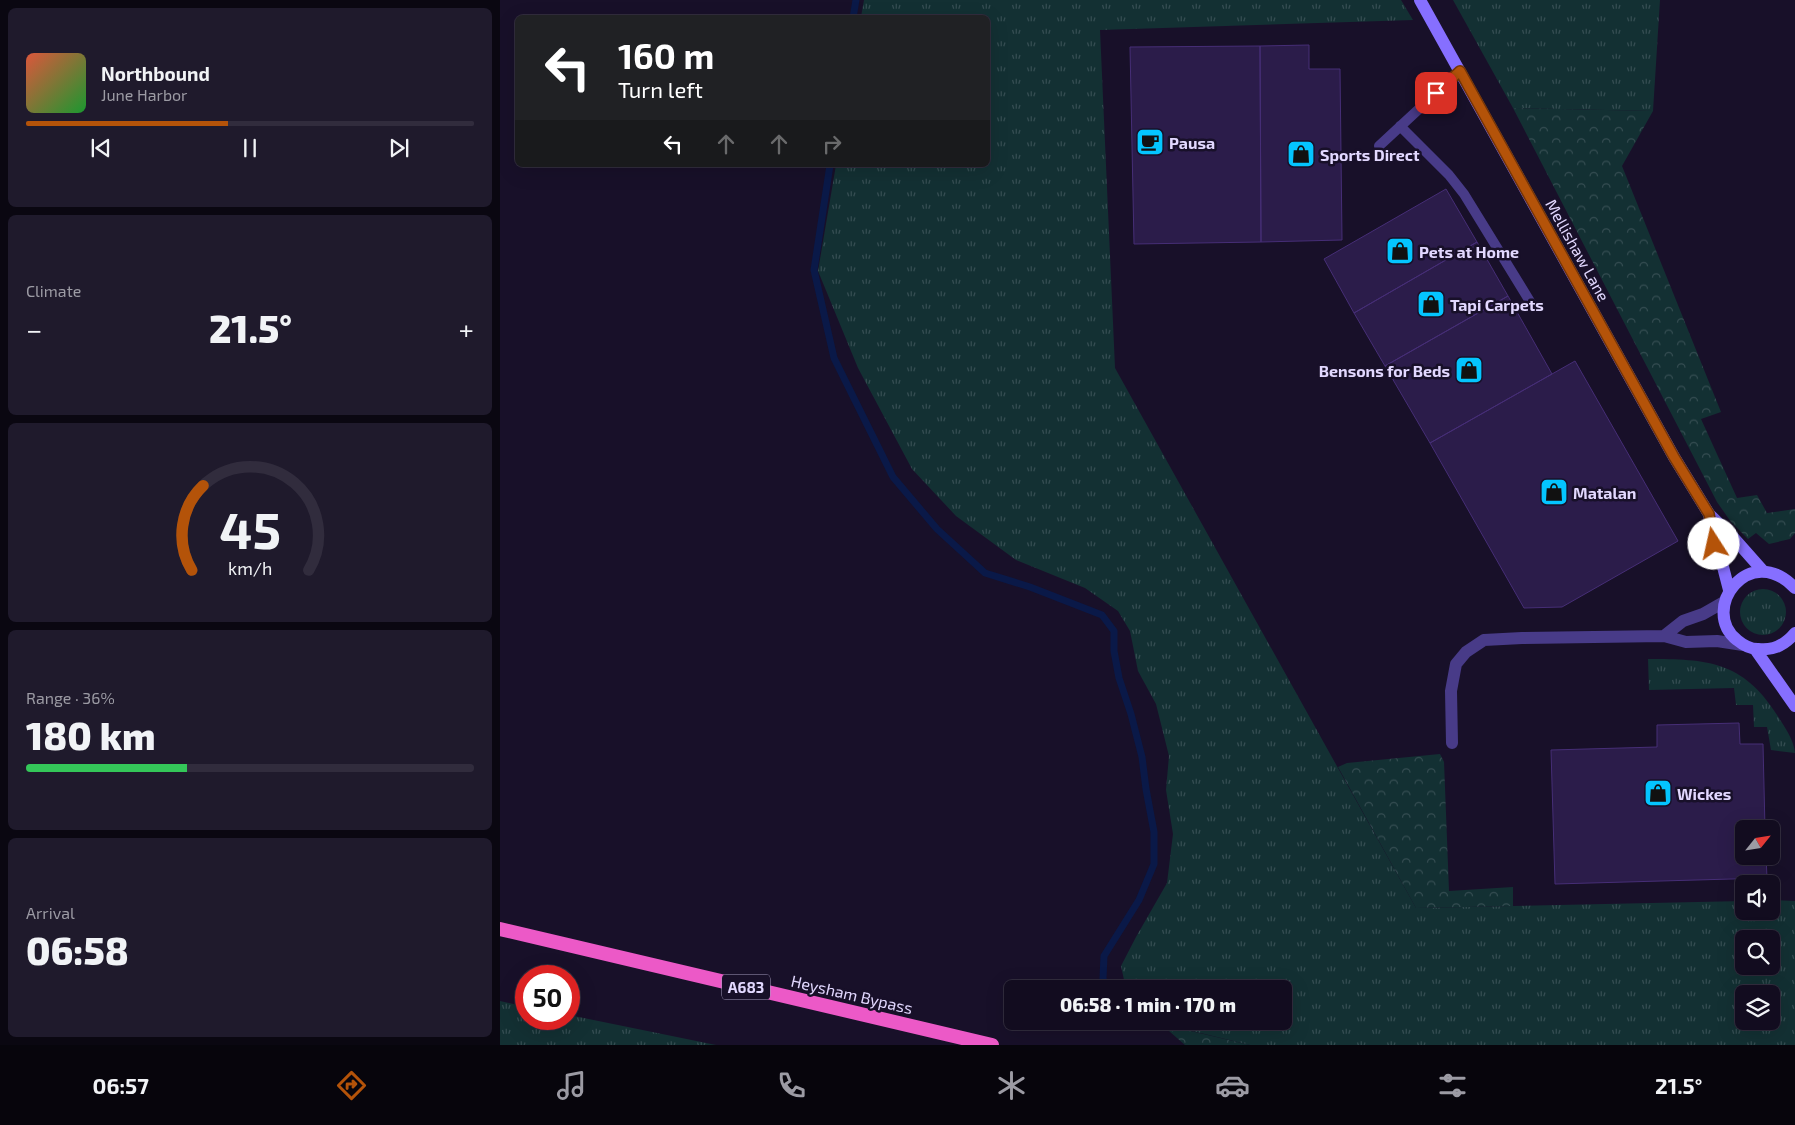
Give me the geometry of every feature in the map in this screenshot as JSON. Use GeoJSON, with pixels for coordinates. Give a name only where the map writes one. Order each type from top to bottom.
{"type":"FeatureCollection","features":[{"type":"Feature","properties":{"kind":"highway","name":"Heysham Bypass"},"geometry":{"type":"LineString","coordinates":[[500,929],[992,1045]]}},
{"type":"Feature","properties":{"kind":"main road","name":"Mellishaw Lane"},"geometry":{"type":"LineString","coordinates":[[1420,0],[1674,457],[1709,514],[1732,536],[1763,571]]}},
{"type":"Feature","properties":{"kind":"main road","name":"Mellishaw Lane"},"geometry":{"type":"LineString","coordinates":[[1709,514],[1714,544],[1722,563],[1727,596],[1724,614],[1727,627],[1734,637],[1749,647]]}},
{"type":"Feature","properties":{"kind":"main road"},"geometry":{"type":"LineString","coordinates":[[1727,596],[1737,581],[1745,576],[1763,571],[1775,573],[1792,582]]}},
{"type":"Feature","properties":{"kind":"main road"},"geometry":{"type":"LineString","coordinates":[[1749,647],[1767,650],[1779,647],[1795,633]]}},
{"type":"Feature","properties":{"kind":"main road"},"geometry":{"type":"LineString","coordinates":[[1749,647],[1795,706]]}},
{"type":"Feature","properties":{"kind":"street"},"geometry":{"type":"LineString","coordinates":[[1664,636],[1683,621],[1703,614],[1727,596]]}},
{"type":"Feature","properties":{"kind":"street"},"geometry":{"type":"LineString","coordinates":[[1452,744],[1451,692],[1456,664],[1466,652],[1484,640],[1664,636],[1686,642],[1716,641],[1749,647]]}},
{"type":"Feature","properties":{"kind":"lane"},"geometry":{"type":"LineString","coordinates":[[1379,146],[1460,71]]}},
{"type":"Feature","properties":{"kind":"lane"},"geometry":{"type":"LineString","coordinates":[[1400,126],[1449,175],[1464,194],[1531,303]]}},
{"type":"Feature","properties":{"kind":"green space"},"geometry":{"type":"Polygon","coordinates":[[[864,0],[1401,0],[1413,20],[1100,30],[1115,368],[1416,908],[1735,901],[1735,920],[1780,920],[1780,900],[1795,901],[1795,1045],[1250,1045],[1188,1030],[1292,1030],[1292,980],[1124,980],[1121,966],[1167,883],[1173,834],[1166,790],[1169,756],[1156,704],[1138,671],[1130,631],[1118,611],[1085,588],[1016,560],[956,516],[912,469],[858,368],[818,271],[836,167],[990,167],[990,15],[861,15],[864,0]]]}},
{"type":"Feature","properties":{"kind":"green space"},"geometry":{"type":"Polygon","coordinates":[[[1453,0],[1660,0],[1653,111],[1513,108],[1453,0]]]}},
{"type":"Feature","properties":{"kind":"green space"},"geometry":{"type":"Polygon","coordinates":[[[1513,108],[1653,111],[1622,166],[1721,412],[1701,419],[1737,498],[1757,495],[1767,513],[1795,509],[1795,533],[1790,539],[1769,544],[1756,533],[1748,539],[1731,522],[1717,502],[1513,108]]]}},
{"type":"Feature","properties":{"kind":"green space"},"geometry":{"type":"Polygon","coordinates":[[[1768,589],[1780,595],[1785,603],[1785,621],[1780,629],[1772,634],[1758,635],[1746,629],[1741,621],[1740,607],[1746,595],[1754,590],[1768,589]]]}},
{"type":"Feature","properties":{"kind":"green space"},"geometry":{"type":"Polygon","coordinates":[[[1648,659],[1706,662],[1737,674],[1751,683],[1764,697],[1788,733],[1795,753],[1771,750],[1767,727],[1754,727],[1753,705],[1736,705],[1734,688],[1649,690],[1648,659]]]}},
{"type":"Feature","properties":{"kind":"green space"},"geometry":{"type":"Polygon","coordinates":[[[1440,754],[1444,762],[1449,891],[1513,887],[1513,906],[1416,908],[1338,767],[1347,763],[1440,754]]]}},
{"type":"Feature","properties":{"kind":"green space"},"geometry":{"type":"Polygon","coordinates":[[[500,1001],[515,1004],[515,1030],[580,1030],[580,1017],[716,1045],[500,1045],[500,1001]]]}},
{"type":"Feature","properties":{"kind":"green space"},"geometry":{"type":"Polygon","coordinates":[[[1168,1030],[1186,1030],[1250,1045],[1185,1045],[1168,1030]]]}},
{"type":"Feature","properties":{"kind":"building","name":"Sports Direct"},"geometry":{"type":"Polygon","coordinates":[[[1309,45],[1309,69],[1340,69],[1342,240],[1261,242],[1260,46],[1309,45]]]}},
{"type":"Feature","properties":{"kind":"building"},"geometry":{"type":"Polygon","coordinates":[[[1260,46],[1261,242],[1134,244],[1130,47],[1260,46]]]}},
{"type":"Feature","properties":{"kind":"building","name":"Pets at Home"},"geometry":{"type":"Polygon","coordinates":[[[1446,189],[1477,242],[1354,313],[1324,259],[1446,189]]]}},
{"type":"Feature","properties":{"kind":"building","name":"Tapi Carpets"},"geometry":{"type":"Polygon","coordinates":[[[1477,242],[1508,296],[1385,366],[1354,313],[1477,242]]]}},
{"type":"Feature","properties":{"kind":"building","name":"Bensons for Beds"},"geometry":{"type":"Polygon","coordinates":[[[1508,296],[1552,374],[1430,443],[1385,366],[1508,296]]]}},
{"type":"Feature","properties":{"kind":"building","name":"Matalan"},"geometry":{"type":"Polygon","coordinates":[[[1575,361],[1678,541],[1562,607],[1524,608],[1430,443],[1575,361]]]}},
{"type":"Feature","properties":{"kind":"building","name":"Wickes"},"geometry":{"type":"Polygon","coordinates":[[[1739,723],[1740,744],[1763,744],[1765,820],[1735,820],[1735,865],[1766,865],[1767,875],[1735,875],[1735,879],[1555,884],[1551,750],[1657,747],[1657,725],[1739,723]]]}},
{"type":"Feature","properties":{"kind":"waterway"},"geometry":{"type":"LineString","coordinates":[[854,15],[856,0]]}},
{"type":"Feature","properties":{"kind":"waterway"},"geometry":{"type":"LineString","coordinates":[[830,167],[814,270],[834,358],[893,477],[937,529],[985,573],[1030,587],[1102,615],[1114,631],[1114,651],[1119,678],[1142,757],[1154,832],[1154,864],[1139,900],[1104,956],[1103,980]]}},
{"type":"Feature","properties":{"kind":"place","name":"Pausa"},"geometry":{"type":"Point","coordinates":[1150,142]}},
{"type":"Feature","properties":{"kind":"place","name":"Sports Direct"},"geometry":{"type":"Point","coordinates":[1301,154]}},
{"type":"Feature","properties":{"kind":"place","name":"Pets at Home"},"geometry":{"type":"Point","coordinates":[1400,251]}},
{"type":"Feature","properties":{"kind":"place","name":"Tapi Carpets"},"geometry":{"type":"Point","coordinates":[1431,304]}},
{"type":"Feature","properties":{"kind":"place","name":"Bensons for Beds"},"geometry":{"type":"Point","coordinates":[1469,370]}},
{"type":"Feature","properties":{"kind":"place","name":"Matalan"},"geometry":{"type":"Point","coordinates":[1554,492]}},
{"type":"Feature","properties":{"kind":"place","name":"Wickes"},"geometry":{"type":"Point","coordinates":[1658,793]}},
{"type":"Feature","properties":{"kind":"route"},"geometry":{"type":"LineString","coordinates":[[1436,93],[1460,71],[1674,457],[1709,514],[1714,544]]}}]}
